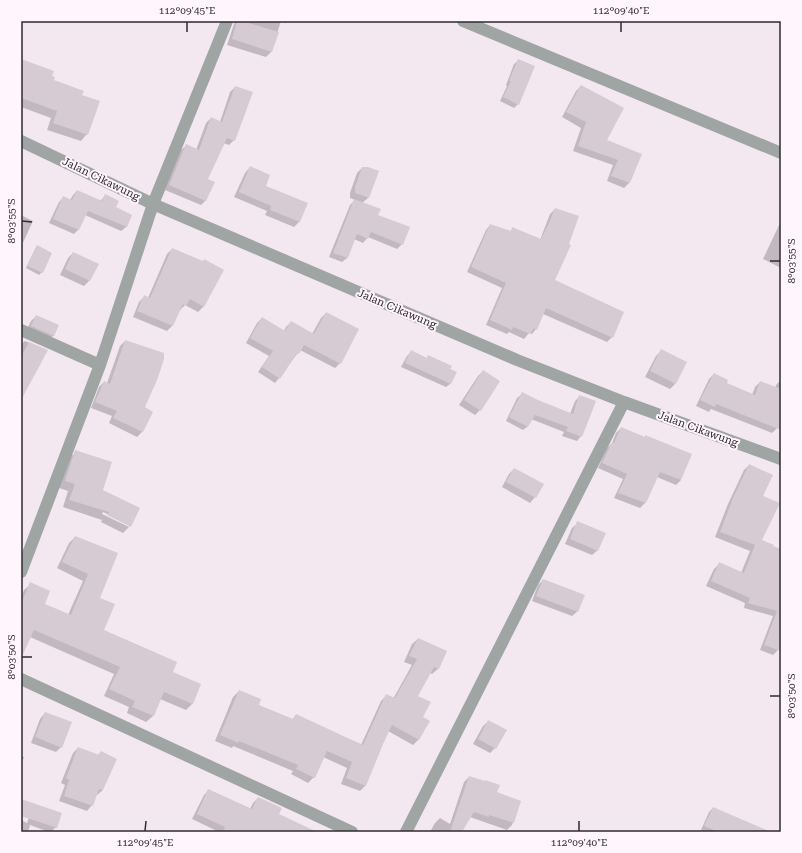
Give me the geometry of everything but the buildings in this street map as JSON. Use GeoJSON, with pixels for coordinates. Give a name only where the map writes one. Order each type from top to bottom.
{"type":"FeatureCollection","features":[{"type":"Feature","properties":{"kind":"street"},"geometry":{"type":"LineString","coordinates":[[21,572],[100,365],[153,204],[227,21]]}},
{"type":"Feature","properties":{"kind":"street"},"geometry":{"type":"LineString","coordinates":[[462,21],[781,153]]}},
{"type":"Feature","properties":{"kind":"street","name":"Jalan Cikawung"},"geometry":{"type":"LineString","coordinates":[[21,141],[153,204],[517,360],[624,402],[781,459]]}},
{"type":"Feature","properties":{"kind":"street"},"geometry":{"type":"LineString","coordinates":[[21,330],[100,365]]}},
{"type":"Feature","properties":{"kind":"street"},"geometry":{"type":"LineString","coordinates":[[406,832],[624,402]]}},
{"type":"Feature","properties":{"kind":"street"},"geometry":{"type":"LineString","coordinates":[[21,679],[352,832]]}}]}
